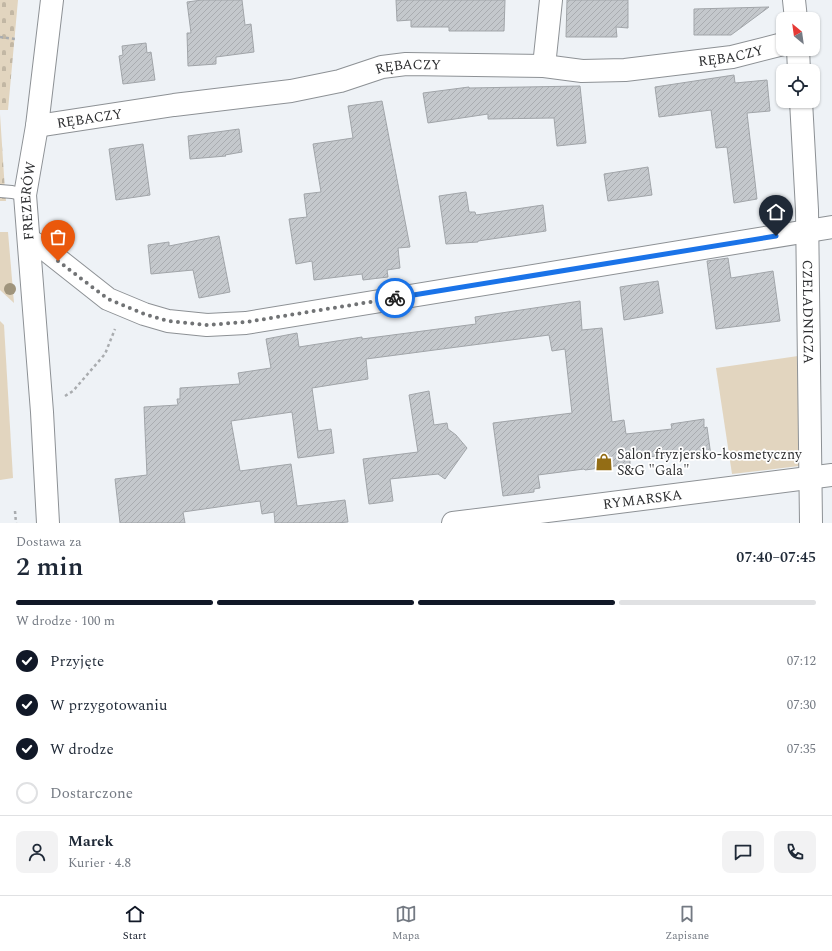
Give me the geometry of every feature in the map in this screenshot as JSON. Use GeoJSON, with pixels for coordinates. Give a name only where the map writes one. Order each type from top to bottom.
{"type":"FeatureCollection","features":[{"type":"Feature","properties":{"kind":"street","name":"FREZERÓW"},"geometry":{"type":"LineString","coordinates":[[48,523],[42,412],[25,195],[37,126],[52,0]]}},
{"type":"Feature","properties":{"kind":"street"},"geometry":{"type":"LineString","coordinates":[[544,66],[551,0]]}},
{"type":"Feature","properties":{"kind":"street"},"geometry":{"type":"LineString","coordinates":[[794,0],[795,12]]}},
{"type":"Feature","properties":{"kind":"street","name":"RĘBACZY"},"geometry":{"type":"LineString","coordinates":[[37,126],[174,105],[291,91],[340,81],[382,67],[406,64],[544,66],[582,71],[625,70],[732,57],[776,46]]}},
{"type":"Feature","properties":{"kind":"street","name":"CZELADNICZA"},"geometry":{"type":"LineString","coordinates":[[801,108],[808,231],[811,523]]}},
{"type":"Feature","properties":{"kind":"street"},"geometry":{"type":"LineString","coordinates":[[29,240],[46,250],[108,299],[168,321],[207,325],[246,322],[832,227]]}},
{"type":"Feature","properties":{"kind":"street","name":"RYMARSKA"},"geometry":{"type":"LineString","coordinates":[[466,522],[832,475]]}},
{"type":"Feature","properties":{"kind":"lane"},"geometry":{"type":"LineString","coordinates":[[0,192],[12,192],[25,195]]}},
{"type":"Feature","properties":{"kind":"path"},"geometry":{"type":"LineString","coordinates":[[0,38],[15,39]]}},
{"type":"Feature","properties":{"kind":"path"},"geometry":{"type":"LineString","coordinates":[[42,412],[73,391],[105,354],[116,327],[132,309]]}},
{"type":"Feature","properties":{"kind":"path"},"geometry":{"type":"LineString","coordinates":[[15,511],[16,523]]}},
{"type":"Feature","properties":{"kind":"green space"},"geometry":{"type":"Polygon","coordinates":[[[0,0],[18,0],[8,110],[0,110],[0,0]]]}},
{"type":"Feature","properties":{"kind":"green space"},"geometry":{"type":"Polygon","coordinates":[[[0,114],[5,191],[6,201],[0,201],[0,114]]]}},
{"type":"Feature","properties":{"kind":"green space"},"geometry":{"type":"Polygon","coordinates":[[[0,232],[8,232],[14,303],[0,290],[0,232]]]}},
{"type":"Feature","properties":{"kind":"green space"},"geometry":{"type":"Polygon","coordinates":[[[0,321],[4,325],[13,478],[0,480],[0,321]]]}},
{"type":"Feature","properties":{"kind":"green space"},"geometry":{"type":"Polygon","coordinates":[[[798,356],[799,466],[732,474],[716,368],[798,356]]]}},
{"type":"Feature","properties":{"kind":"building"},"geometry":{"type":"Polygon","coordinates":[[[202,0],[242,0],[245,25],[251,24],[254,52],[216,57],[216,64],[188,66],[187,33],[191,33],[187,2],[202,0]]]}},
{"type":"Feature","properties":{"kind":"building"},"geometry":{"type":"Polygon","coordinates":[[[396,0],[505,0],[504,31],[449,31],[449,27],[411,27],[411,20],[397,21],[396,0]]]}},
{"type":"Feature","properties":{"kind":"building"},"geometry":{"type":"Polygon","coordinates":[[[567,0],[628,0],[628,28],[616,27],[617,37],[566,37],[567,0]]]}},
{"type":"Feature","properties":{"kind":"building"},"geometry":{"type":"Polygon","coordinates":[[[769,7],[731,35],[694,35],[694,9],[769,7]]]}},
{"type":"Feature","properties":{"kind":"building"},"geometry":{"type":"Polygon","coordinates":[[[146,43],[147,53],[151,52],[155,80],[123,84],[119,56],[123,55],[122,46],[146,43]]]}},
{"type":"Feature","properties":{"kind":"building"},"geometry":{"type":"Polygon","coordinates":[[[734,75],[735,83],[767,80],[770,111],[747,113],[757,199],[734,203],[727,147],[716,148],[711,110],[659,117],[655,87],[734,75]]]}},
{"type":"Feature","properties":{"kind":"building"},"geometry":{"type":"Polygon","coordinates":[[[580,86],[586,143],[557,146],[554,118],[488,119],[488,114],[428,123],[423,93],[469,87],[580,86]]]}},
{"type":"Feature","properties":{"kind":"building"},"geometry":{"type":"Polygon","coordinates":[[[382,101],[410,247],[398,248],[400,268],[387,270],[388,277],[363,280],[362,274],[314,280],[312,261],[296,264],[289,219],[307,217],[304,194],[321,192],[313,144],[353,138],[348,106],[382,101]]]}},
{"type":"Feature","properties":{"kind":"building"},"geometry":{"type":"Polygon","coordinates":[[[239,129],[242,152],[225,155],[226,156],[190,159],[188,136],[239,129]]]}},
{"type":"Feature","properties":{"kind":"building"},"geometry":{"type":"Polygon","coordinates":[[[143,144],[150,195],[116,200],[109,149],[143,144]]]}},
{"type":"Feature","properties":{"kind":"building"},"geometry":{"type":"Polygon","coordinates":[[[648,167],[652,195],[608,201],[604,174],[648,167]]]}},
{"type":"Feature","properties":{"kind":"building"},"geometry":{"type":"Polygon","coordinates":[[[466,192],[469,212],[475,212],[476,215],[543,205],[546,231],[478,242],[446,244],[439,196],[466,192]]]}},
{"type":"Feature","properties":{"kind":"building"},"geometry":{"type":"Polygon","coordinates":[[[219,236],[230,292],[199,298],[193,270],[151,274],[148,245],[169,242],[169,246],[219,236]]]}},
{"type":"Feature","properties":{"kind":"building"},"geometry":{"type":"Polygon","coordinates":[[[728,258],[731,278],[773,271],[780,321],[716,329],[707,261],[728,258]]]}},
{"type":"Feature","properties":{"kind":"building"},"geometry":{"type":"Polygon","coordinates":[[[658,281],[663,313],[624,320],[620,287],[658,281]]]}},
{"type":"Feature","properties":{"kind":"building"},"geometry":{"type":"Polygon","coordinates":[[[580,301],[582,330],[602,328],[612,422],[624,420],[626,434],[672,429],[671,424],[704,419],[704,428],[707,427],[711,456],[676,460],[675,454],[630,459],[630,464],[538,475],[540,488],[534,489],[534,492],[503,496],[493,423],[572,413],[565,349],[552,351],[549,335],[366,359],[368,379],[312,388],[318,431],[331,429],[334,453],[298,458],[292,412],[231,421],[240,471],[291,464],[297,506],[345,500],[348,522],[275,523],[274,512],[262,514],[260,501],[183,512],[185,523],[120,523],[115,479],[147,475],[144,407],[178,405],[177,399],[180,399],[180,388],[240,384],[238,373],[271,368],[266,339],[297,333],[299,347],[362,337],[362,339],[476,324],[475,317],[580,301]]]}},
{"type":"Feature","properties":{"kind":"building"},"geometry":{"type":"Polygon","coordinates":[[[429,391],[434,425],[447,423],[448,429],[456,435],[467,448],[445,479],[438,474],[390,479],[393,501],[369,504],[363,459],[418,452],[409,395],[429,391]]]}},
{"type":"Feature","properties":{"kind":"way so far"},"geometry":{"type":"LineString","coordinates":[[58,261],[108,299],[144,314],[168,321],[207,325],[246,322],[395,298]]}},
{"type":"Feature","properties":{"kind":"place","name":"Salon fryzjersko-kosmetyczny S&G \"Gala\""},"geometry":{"type":"Point","coordinates":[604,462]}},
{"type":"Feature","properties":{"kind":"route"},"geometry":{"type":"LineString","coordinates":[[395,298],[776,236]]}}]}
